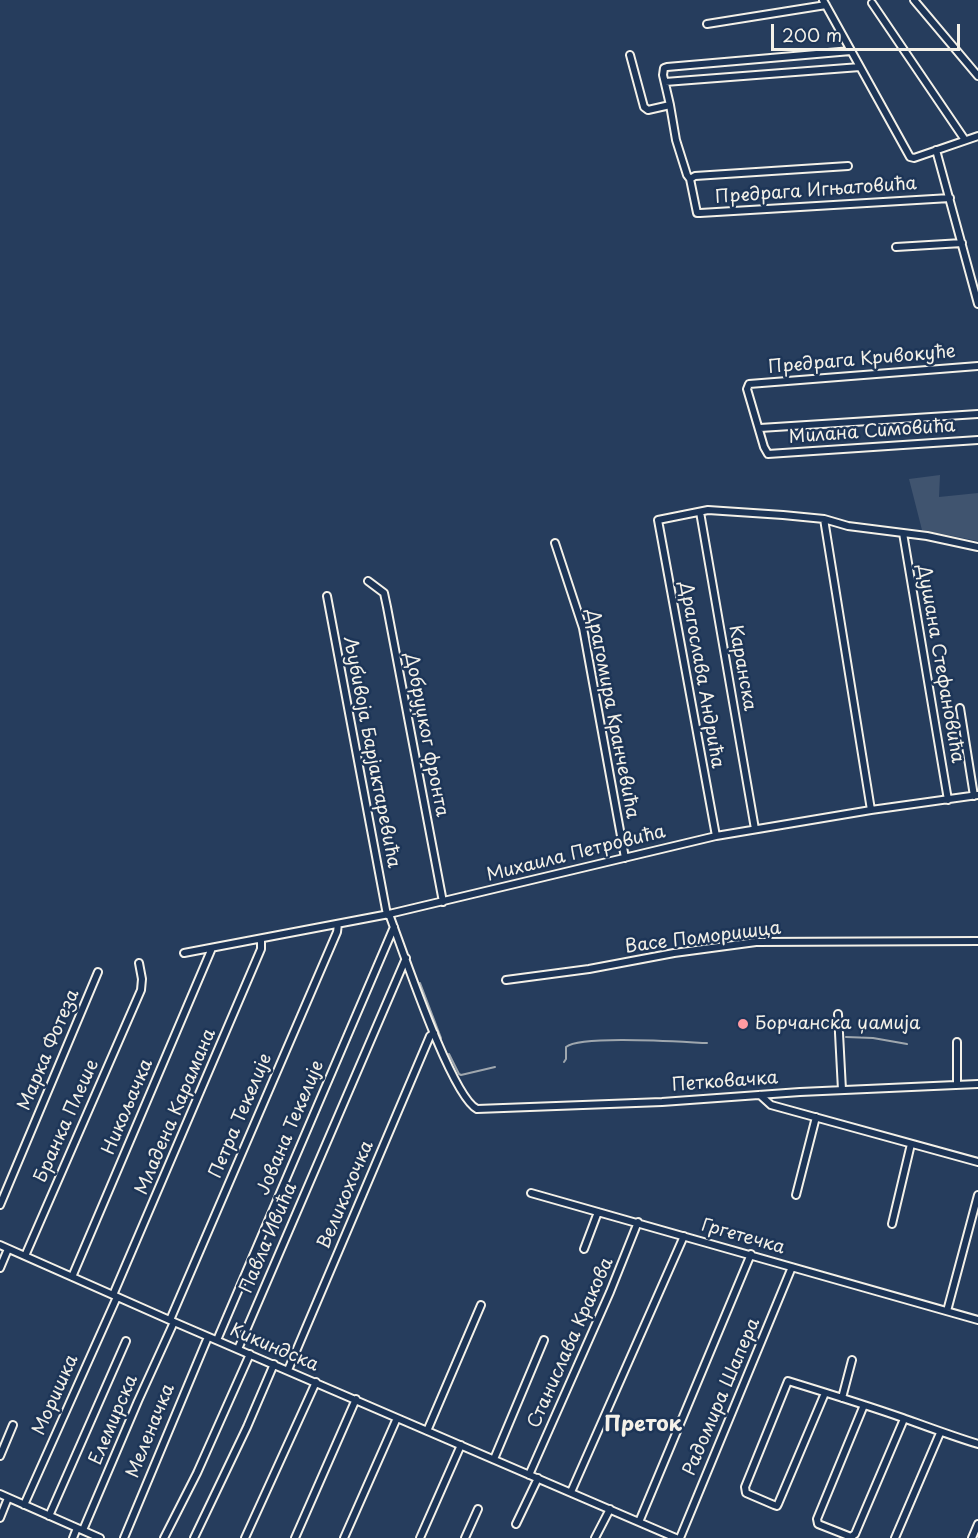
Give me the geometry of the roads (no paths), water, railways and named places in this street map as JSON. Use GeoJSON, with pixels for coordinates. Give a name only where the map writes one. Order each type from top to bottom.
{"type":"FeatureCollection","features":[{"type":"Feature","properties":{"kind":"street"},"geometry":{"type":"LineString","coordinates":[[914,0],[978,76]]}},
{"type":"Feature","properties":{"kind":"street"},"geometry":{"type":"LineString","coordinates":[[707,24],[824,2],[908,155],[914,158],[978,136]]}},
{"type":"Feature","properties":{"kind":"street"},"geometry":{"type":"LineString","coordinates":[[872,3],[965,140]]}},
{"type":"Feature","properties":{"kind":"street"},"geometry":{"type":"LineString","coordinates":[[690,179],[676,140],[663,72],[666,67],[851,51]]}},
{"type":"Feature","properties":{"kind":"street"},"geometry":{"type":"LineString","coordinates":[[630,55],[645,109],[652,110],[670,105]]}},
{"type":"Feature","properties":{"kind":"street"},"geometry":{"type":"LineString","coordinates":[[665,82],[860,67]]}},
{"type":"Feature","properties":{"kind":"street"},"geometry":{"type":"LineString","coordinates":[[936,150],[978,304]]}},
{"type":"Feature","properties":{"kind":"street","name":"Предрага Игњатовића"},"geometry":{"type":"LineString","coordinates":[[848,166],[695,176],[690,179],[697,213],[950,198]]}},
{"type":"Feature","properties":{"kind":"street"},"geometry":{"type":"LineString","coordinates":[[896,247],[962,243]]}},
{"type":"Feature","properties":{"kind":"street","name":"Предрага Кривокуће"},"geometry":{"type":"LineString","coordinates":[[760,428],[747,389],[749,384],[978,366]]}},
{"type":"Feature","properties":{"kind":"street"},"geometry":{"type":"LineString","coordinates":[[760,428],[978,414]]}},
{"type":"Feature","properties":{"kind":"street","name":"Милана Симовића"},"geometry":{"type":"LineString","coordinates":[[760,428],[768,454],[978,440]]}},
{"type":"Feature","properties":{"kind":"street"},"geometry":{"type":"LineString","coordinates":[[700,512],[714,510],[824,519],[848,526],[903,533],[978,547]]}},
{"type":"Feature","properties":{"kind":"street","name":"Драгослава Андрића"},"geometry":{"type":"LineString","coordinates":[[700,512],[658,520],[716,836]]}},
{"type":"Feature","properties":{"kind":"street","name":"Каранска"},"geometry":{"type":"LineString","coordinates":[[700,512],[755,828]]}},
{"type":"Feature","properties":{"kind":"street"},"geometry":{"type":"LineString","coordinates":[[824,519],[871,810]]}},
{"type":"Feature","properties":{"kind":"street","name":"Душана Стефановића"},"geometry":{"type":"LineString","coordinates":[[903,533],[948,800]]}},
{"type":"Feature","properties":{"kind":"street","name":"Драгомира Кранчевића"},"geometry":{"type":"LineString","coordinates":[[555,543],[583,628],[625,858]]}},
{"type":"Feature","properties":{"kind":"street","name":"Добруџког фронта"},"geometry":{"type":"LineString","coordinates":[[368,581],[384,593],[443,902]]}},
{"type":"Feature","properties":{"kind":"street","name":"Љубивоја Барјактаревића"},"geometry":{"type":"LineString","coordinates":[[327,596],[388,915]]}},
{"type":"Feature","properties":{"kind":"street"},"geometry":{"type":"LineString","coordinates":[[960,708],[976,795]]}},
{"type":"Feature","properties":{"kind":"street","name":"Михаила Петровића"},"geometry":{"type":"LineString","coordinates":[[184,953],[388,915],[755,828],[976,795]]}},
{"type":"Feature","properties":{"kind":"street"},"geometry":{"type":"LineString","coordinates":[[388,915],[434,1033]]}},
{"type":"Feature","properties":{"kind":"street","name":"Петра Текелије"},"geometry":{"type":"LineString","coordinates":[[172,1321],[337,932],[338,924]]}},
{"type":"Feature","properties":{"kind":"street","name":"Јована Текелије"},"geometry":{"type":"LineString","coordinates":[[217,1341],[394,927]]}},
{"type":"Feature","properties":{"kind":"street","name":"Младена Карамана"},"geometry":{"type":"LineString","coordinates":[[115,1296],[261,949],[261,939]]}},
{"type":"Feature","properties":{"kind":"street","name":"Васе Поморишца"},"geometry":{"type":"LineString","coordinates":[[506,980],[756,942],[978,941]]}},
{"type":"Feature","properties":{"kind":"street","name":"Никољачка"},"geometry":{"type":"LineString","coordinates":[[72,1277],[212,948]]}},
{"type":"Feature","properties":{"kind":"street","name":"Павла Ивића"},"geometry":{"type":"LineString","coordinates":[[238,1349],[406,958]]}},
{"type":"Feature","properties":{"kind":"street","name":"Бранка Плеше"},"geometry":{"type":"LineString","coordinates":[[25,1256],[137,998],[142,983],[139,963]]}},
{"type":"Feature","properties":{"kind":"street","name":"Марка Фотеза"},"geometry":{"type":"LineString","coordinates":[[0,1205],[98,972]]}},
{"type":"Feature","properties":{"kind":"street"},"geometry":{"type":"LineString","coordinates":[[838,1014],[842,1090]]}},
{"type":"Feature","properties":{"kind":"street","name":"Петковачка"},"geometry":{"type":"LineString","coordinates":[[434,1033],[463,1093],[474,1108],[611,1104],[978,1084]]}},
{"type":"Feature","properties":{"kind":"street","name":"Великохочка"},"geometry":{"type":"LineString","coordinates":[[288,1370],[428,1042],[434,1033]]}},
{"type":"Feature","properties":{"kind":"street"},"geometry":{"type":"LineString","coordinates":[[957,1042],[957,1085]]}},
{"type":"Feature","properties":{"kind":"street"},"geometry":{"type":"LineString","coordinates":[[760,1095],[771,1105],[978,1162]]}},
{"type":"Feature","properties":{"kind":"street"},"geometry":{"type":"LineString","coordinates":[[796,1195],[816,1117]]}},
{"type":"Feature","properties":{"kind":"street"},"geometry":{"type":"LineString","coordinates":[[892,1224],[911,1144]]}},
{"type":"Feature","properties":{"kind":"street","name":"Гргетечка"},"geometry":{"type":"LineString","coordinates":[[531,1193],[978,1320]]}},
{"type":"Feature","properties":{"kind":"street"},"geometry":{"type":"LineString","coordinates":[[947,1311],[978,1195]]}},
{"type":"Feature","properties":{"kind":"street"},"geometry":{"type":"LineString","coordinates":[[584,1249],[598,1212]]}},
{"type":"Feature","properties":{"kind":"street","name":"Станислава Кракова"},"geometry":{"type":"LineString","coordinates":[[529,1474],[606,1303],[639,1222]]}},
{"type":"Feature","properties":{"kind":"street"},"geometry":{"type":"LineString","coordinates":[[571,1492],[684,1236]]}},
{"type":"Feature","properties":{"kind":"street","name":"Кикиндска"},"geometry":{"type":"LineString","coordinates":[[0,1245],[217,1341],[678,1538]]}},
{"type":"Feature","properties":{"kind":"street"},"geometry":{"type":"LineString","coordinates":[[0,1268],[8,1249]]}},
{"type":"Feature","properties":{"kind":"street"},"geometry":{"type":"LineString","coordinates":[[639,1522],[751,1254]]}},
{"type":"Feature","properties":{"kind":"street","name":"Радомира Шапера"},"geometry":{"type":"LineString","coordinates":[[678,1538],[792,1267]]}},
{"type":"Feature","properties":{"kind":"street","name":"Моришка"},"geometry":{"type":"LineString","coordinates":[[24,1505],[115,1296]]}},
{"type":"Feature","properties":{"kind":"street"},"geometry":{"type":"LineString","coordinates":[[427,1431],[481,1305]]}},
{"type":"Feature","properties":{"kind":"street","name":"Елемирска"},"geometry":{"type":"LineString","coordinates":[[73,1538],[80,1529],[172,1321]]}},
{"type":"Feature","properties":{"kind":"street","name":"Меленачка"},"geometry":{"type":"LineString","coordinates":[[124,1538],[208,1337]]}},
{"type":"Feature","properties":{"kind":"street"},"geometry":{"type":"LineString","coordinates":[[494,1459],[544,1340]]}},
{"type":"Feature","properties":{"kind":"street"},"geometry":{"type":"LineString","coordinates":[[49,1516],[126,1341]]}},
{"type":"Feature","properties":{"kind":"street"},"geometry":{"type":"LineString","coordinates":[[164,1538],[201,1464],[250,1354]]}},
{"type":"Feature","properties":{"kind":"street"},"geometry":{"type":"LineString","coordinates":[[842,1398],[852,1360]]}},
{"type":"Feature","properties":{"kind":"street"},"geometry":{"type":"LineString","coordinates":[[194,1538],[274,1364]]}},
{"type":"Feature","properties":{"kind":"street"},"geometry":{"type":"LineString","coordinates":[[825,1393],[777,1506],[746,1493],[745,1487],[788,1381],[864,1405],[940,1433],[978,1444]]}},
{"type":"Feature","properties":{"kind":"street"},"geometry":{"type":"LineString","coordinates":[[245,1538],[316,1382]]}},
{"type":"Feature","properties":{"kind":"street"},"geometry":{"type":"LineString","coordinates":[[295,1538],[356,1399]]}},
{"type":"Feature","properties":{"kind":"street"},"geometry":{"type":"LineString","coordinates":[[864,1405],[816,1519],[818,1524],[850,1537],[855,1534],[904,1419]]}},
{"type":"Feature","properties":{"kind":"street"},"geometry":{"type":"LineString","coordinates":[[344,1538],[397,1418]]}},
{"type":"Feature","properties":{"kind":"street","name":"Моришка"},"geometry":{"type":"LineString","coordinates":[[0,1456],[13,1425]]}},
{"type":"Feature","properties":{"kind":"street"},"geometry":{"type":"LineString","coordinates":[[895,1538],[940,1433]]}},
{"type":"Feature","properties":{"kind":"street"},"geometry":{"type":"LineString","coordinates":[[420,1538],[461,1445]]}},
{"type":"Feature","properties":{"kind":"street"},"geometry":{"type":"LineString","coordinates":[[516,1524],[538,1478]]}},
{"type":"Feature","properties":{"kind":"street"},"geometry":{"type":"LineString","coordinates":[[0,1494],[100,1538]]}},
{"type":"Feature","properties":{"kind":"street"},"geometry":{"type":"LineString","coordinates":[[0,1518],[9,1498]]}},
{"type":"Feature","properties":{"kind":"street"},"geometry":{"type":"LineString","coordinates":[[465,1538],[478,1509]]}},
{"type":"Feature","properties":{"kind":"street"},"geometry":{"type":"LineString","coordinates":[[595,1538],[610,1509]]}},
{"type":"Feature","properties":{"kind":"street"},"geometry":{"type":"LineString","coordinates":[[972,1538],[978,1524]]}},
{"type":"Feature","properties":{"kind":"street"},"geometry":{"type":"LineString","coordinates":[[651,1538],[655,1529]]}},
{"type":"Feature","properties":{"kind":"waterway"},"geometry":{"type":"LineString","coordinates":[[420,983],[441,1038]]}},
{"type":"Feature","properties":{"kind":"waterway"},"geometry":{"type":"LineString","coordinates":[[846,1037],[873,1038],[907,1044]]}},
{"type":"Feature","properties":{"kind":"waterway"},"geometry":{"type":"LineString","coordinates":[[564,1062],[566,1047],[575,1043],[611,1040],[707,1043]]}},
{"type":"Feature","properties":{"kind":"waterway"},"geometry":{"type":"LineString","coordinates":[[449,1054],[461,1075],[495,1067]]}},
{"type":"Feature","properties":{"kind":"place","name":"Борчанска џамија"},"geometry":{"type":"Point","coordinates":[743,1024]}},
{"type":"Feature","properties":{"kind":"district","name":"Преток"},"geometry":{"type":"Point","coordinates":[643,1425]}}]}
